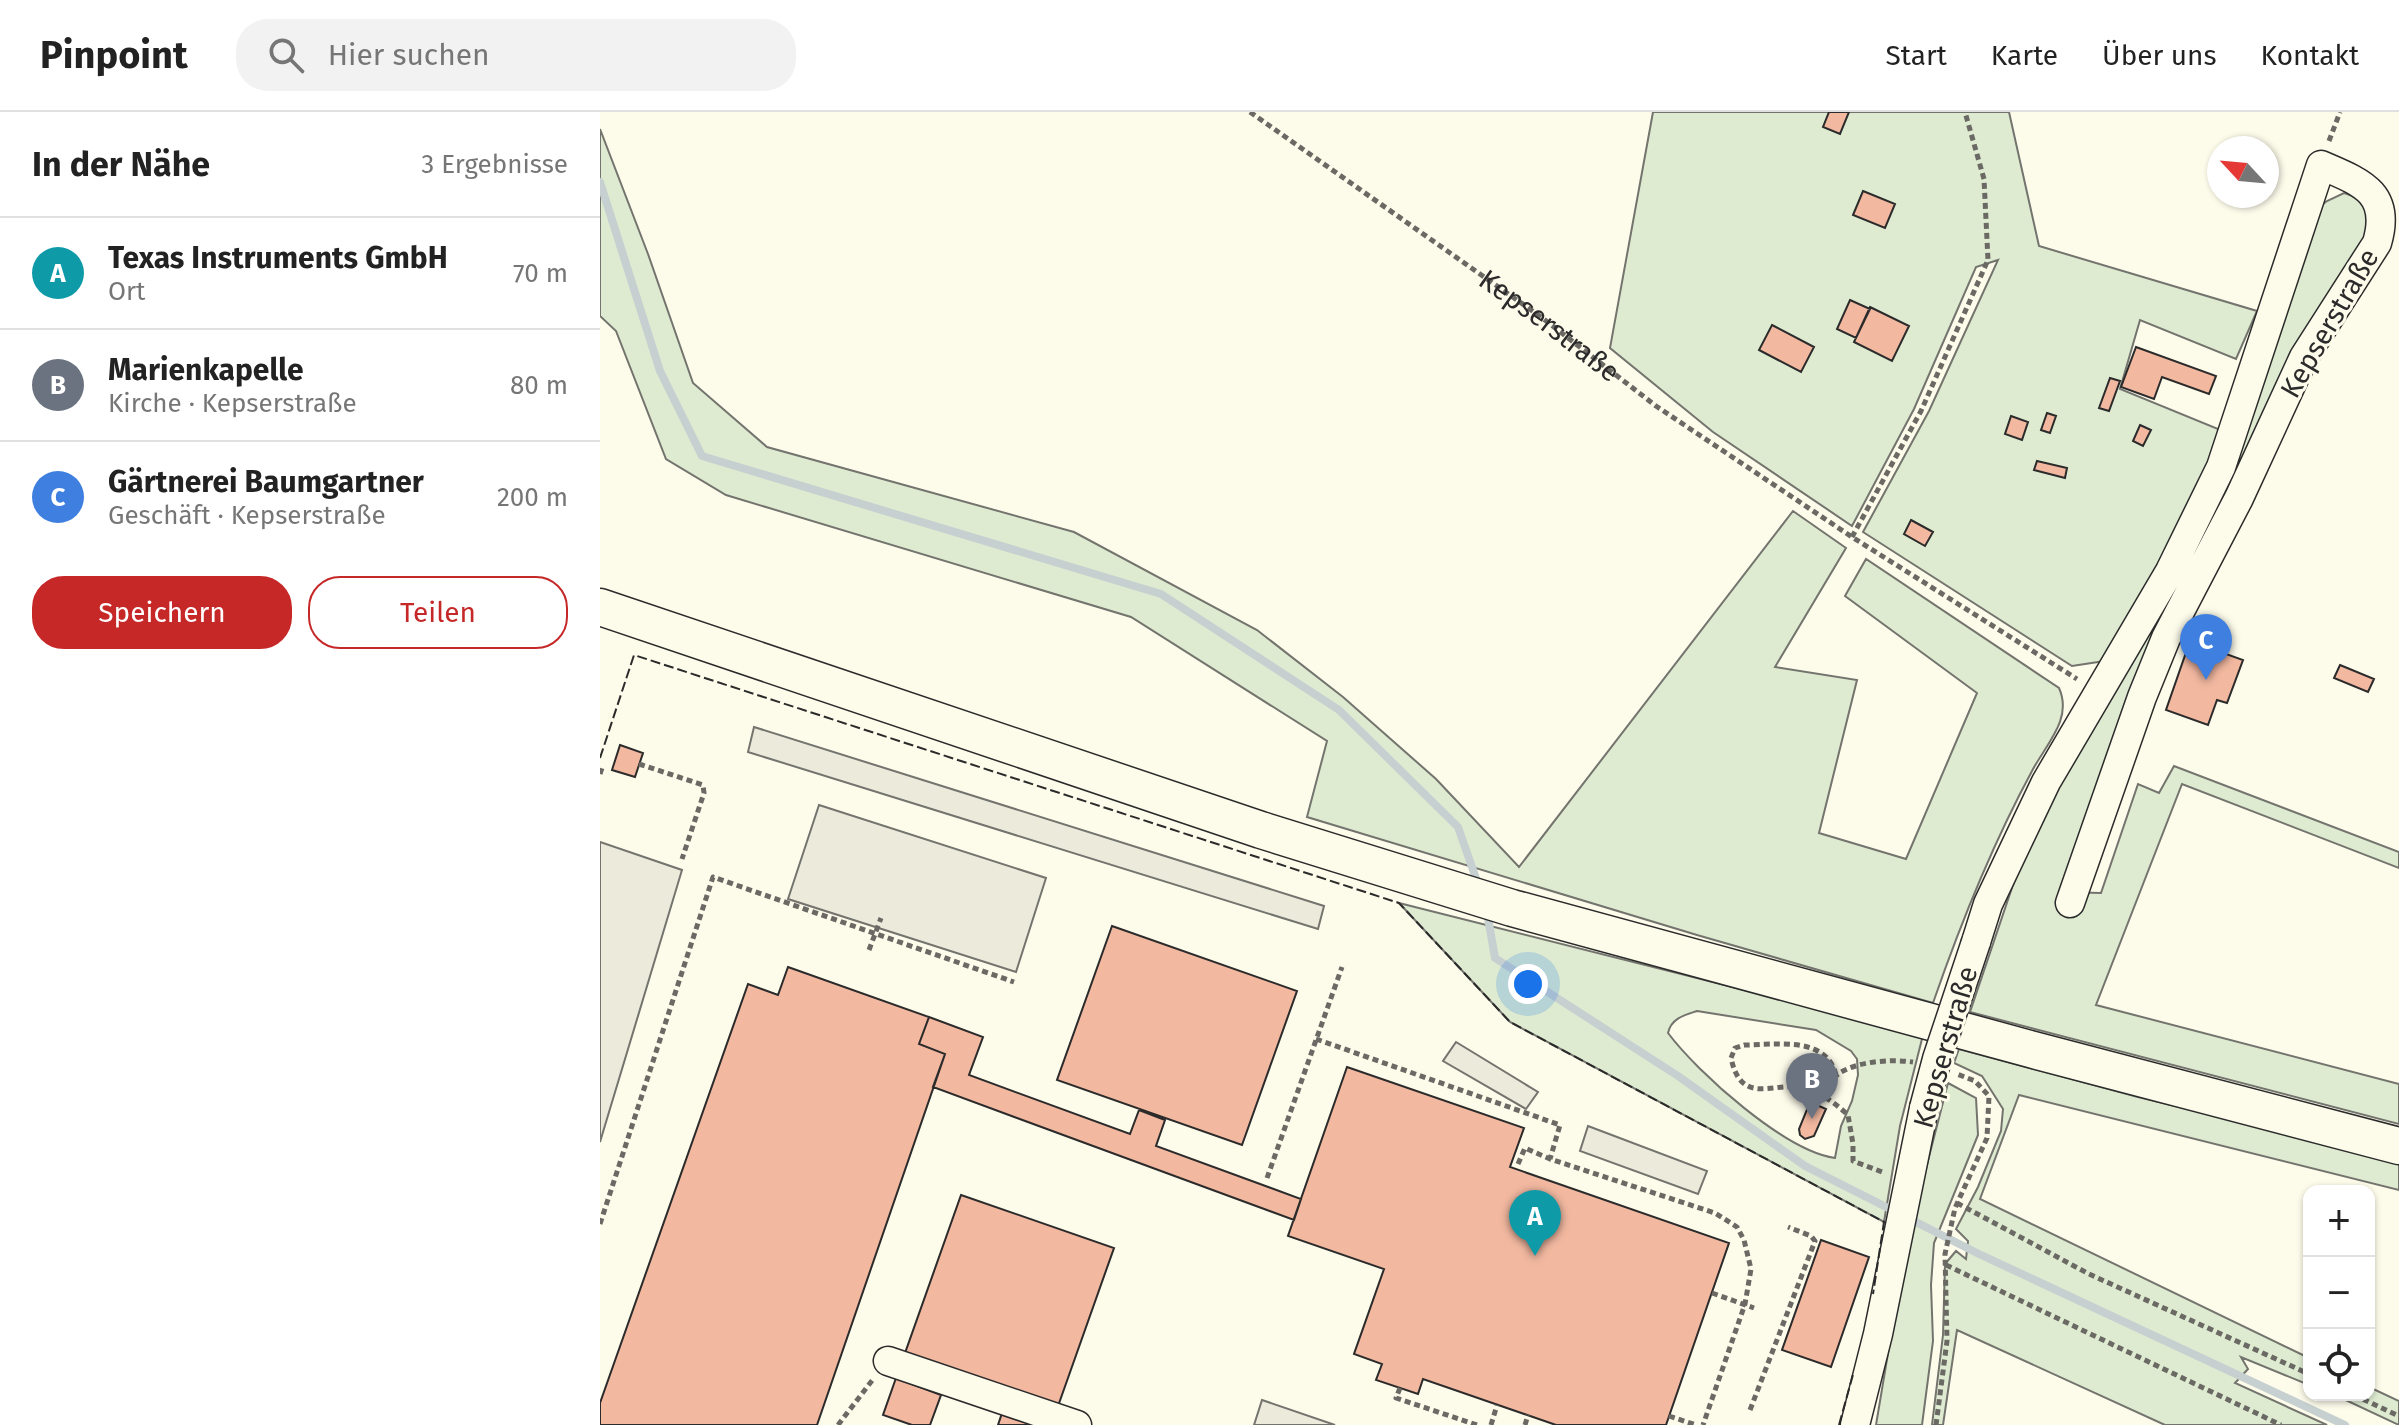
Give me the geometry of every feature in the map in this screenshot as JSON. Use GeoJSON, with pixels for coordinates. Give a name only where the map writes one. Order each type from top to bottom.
{"type":"FeatureCollection","features":[{"type":"Feature","properties":{"kind":"main road"},"geometry":{"type":"LineString","coordinates":[[600,607],[1261,830],[1512,908],[2399,1146]]}},
{"type":"Feature","properties":{"kind":"street","name":"Kepserstraße"},"geometry":{"type":"LineString","coordinates":[[1855,1425],[1924,1108],[1988,904],[2046,782],[2170,571],[2221,467],[2321,165],[2362,183],[2374,195],[2381,211],[2382,226],[2377,243],[2304,357],[2239,498],[2166,638],[2142,697],[2070,903]]}},
{"type":"Feature","properties":{"kind":"street"},"geometry":{"type":"LineString","coordinates":[[888,1361],[1077,1425]]}},
{"type":"Feature","properties":{"kind":"path","name":"Kepserstraße"},"geometry":{"type":"LineString","coordinates":[[1250,112],[1541,317],[1656,406],[1852,537],[2099,694]]}},
{"type":"Feature","properties":{"kind":"path"},"geometry":{"type":"LineString","coordinates":[[1852,537],[1921,411],[1988,260],[1984,179],[1965,112]]}},
{"type":"Feature","properties":{"kind":"path"},"geometry":{"type":"LineString","coordinates":[[639,764],[703,785],[704,793],[682,859]]}},
{"type":"Feature","properties":{"kind":"path"},"geometry":{"type":"LineString","coordinates":[[600,1224],[713,877],[1014,982]]}},
{"type":"Feature","properties":{"kind":"path"},"geometry":{"type":"LineString","coordinates":[[869,950],[881,918]]}},
{"type":"Feature","properties":{"kind":"path"},"geometry":{"type":"LineString","coordinates":[[1267,1178],[1342,967]]}},
{"type":"Feature","properties":{"kind":"path"},"geometry":{"type":"LineString","coordinates":[[1316,1039],[1560,1125],[1550,1159]]}},
{"type":"Feature","properties":{"kind":"path"},"geometry":{"type":"LineString","coordinates":[[1836,1075],[1828,1059],[1804,1045],[1744,1045],[1735,1048],[1731,1058],[1735,1072],[1751,1086],[1766,1091],[1796,1087],[1809,1090],[1823,1095],[1843,1111],[1850,1122],[1853,1161],[1858,1165]]}},
{"type":"Feature","properties":{"kind":"path"},"geometry":{"type":"LineString","coordinates":[[1518,1164],[1525,1148],[1715,1213],[1737,1227],[1744,1240],[1751,1269],[1745,1304],[1703,1425]]}},
{"type":"Feature","properties":{"kind":"path"},"geometry":{"type":"LineString","coordinates":[[1936,1425],[1947,1341],[1945,1254],[1956,1205],[2089,1274],[2303,1371]]}},
{"type":"Feature","properties":{"kind":"path"},"geometry":{"type":"LineString","coordinates":[[1750,1410],[1815,1241],[1811,1236],[1788,1227]]}},
{"type":"Feature","properties":{"kind":"path"},"geometry":{"type":"LineString","coordinates":[[1946,1265],[2281,1425]]}},
{"type":"Feature","properties":{"kind":"path"},"geometry":{"type":"LineString","coordinates":[[1712,1293],[1754,1308]]}},
{"type":"Feature","properties":{"kind":"path"},"geometry":{"type":"LineString","coordinates":[[838,1425],[888,1361]]}},
{"type":"Feature","properties":{"kind":"path"},"geometry":{"type":"LineString","coordinates":[[1400,1388],[1396,1398],[1477,1425]]}},
{"type":"Feature","properties":{"kind":"path"},"geometry":{"type":"LineString","coordinates":[[2367,1401],[2399,1416]]}},
{"type":"Feature","properties":{"kind":"path"},"geometry":{"type":"LineString","coordinates":[[1491,1425],[1497,1405]]}},
{"type":"Feature","properties":{"kind":"path"},"geometry":{"type":"LineString","coordinates":[[1525,1425],[1528,1415]]}},
{"type":"Feature","properties":{"kind":"path"},"geometry":{"type":"LineString","coordinates":[[1669,1416],[1696,1425]]}},
{"type":"Feature","properties":{"kind":"green space"},"geometry":{"type":"Polygon","coordinates":[[[1653,112],[2009,112],[2039,246],[2257,311],[2236,359],[2140,320],[2120,389],[2223,431],[2189,518],[2111,660],[2072,666],[1863,532],[1929,411],[1998,260],[1976,267],[1914,409],[1852,526],[1713,432],[1610,348],[1653,112]]]}},
{"type":"Feature","properties":{"kind":"green space"},"geometry":{"type":"Polygon","coordinates":[[[600,129],[693,383],[767,447],[1074,532],[1257,630],[1343,697],[1436,779],[1519,867],[1793,511],[1846,548],[1775,667],[1857,680],[1819,833],[1906,859],[1977,693],[1845,596],[1866,559],[2059,688],[2063,710],[2056,731],[2017,799],[1990,856],[1933,1003],[1307,817],[1327,741],[1131,617],[726,495],[666,459],[616,331],[600,316],[600,129]]]}},
{"type":"Feature","properties":{"kind":"green space"},"geometry":{"type":"Polygon","coordinates":[[[2344,193],[2363,205],[2370,226],[2060,892],[2101,893],[2138,784],[2159,793],[2174,766],[2399,852],[2399,868],[2182,784],[2096,1005],[2399,1084],[2399,1124],[1970,1012],[2016,876],[2060,783],[2133,658],[2318,208],[2344,193]]]}},
{"type":"Feature","properties":{"kind":"green space"},"geometry":{"type":"Polygon","coordinates":[[[1399,903],[1923,1035],[1900,1126],[1884,1222],[1510,1022],[1399,903]],[[1697,1011],[1675,1021],[1668,1033],[1721,1088],[1768,1126],[1815,1152],[1835,1158],[1841,1126],[1852,1101],[1858,1075],[1857,1059],[1851,1051],[1816,1030],[1697,1011]]]}},
{"type":"Feature","properties":{"kind":"green space"},"geometry":{"type":"Polygon","coordinates":[[[1959,1049],[2138,1097],[2399,1160],[2399,1190],[2019,1095],[1980,1199],[2303,1355],[2303,1383],[2241,1357],[2248,1369],[2235,1383],[2327,1425],[2165,1425],[1957,1330],[1943,1425],[1932,1425],[1943,1335],[1945,1264],[1956,1251],[1966,1259],[1968,1241],[1956,1229],[1978,1187],[2001,1131],[2003,1109],[1982,1076],[1954,1063],[1959,1049]]]}},
{"type":"Feature","properties":{"kind":"green space"},"geometry":{"type":"Polygon","coordinates":[[[1948,1083],[1976,1098],[1978,1135],[1934,1243],[1931,1285],[1933,1341],[1922,1425],[1876,1425],[1906,1246],[1948,1083]]]}},
{"type":"Feature","properties":{"kind":"green space"},"geometry":{"type":"Polygon","coordinates":[[[2375,1390],[2399,1401],[2399,1425],[2348,1401],[2375,1401],[2375,1390]]]}},
{"type":"Feature","properties":{"kind":"shaded area"},"geometry":{"type":"Polygon","coordinates":[[[754,727],[1324,906],[1318,929],[748,752],[754,727]]]}},
{"type":"Feature","properties":{"kind":"shaded area"},"geometry":{"type":"Polygon","coordinates":[[[819,805],[1046,878],[1016,972],[788,899],[819,805]]]}},
{"type":"Feature","properties":{"kind":"shaded area"},"geometry":{"type":"Polygon","coordinates":[[[600,842],[682,870],[600,1142],[600,842]]]}},
{"type":"Feature","properties":{"kind":"shaded area"},"geometry":{"type":"Polygon","coordinates":[[[1456,1042],[1538,1092],[1526,1109],[1443,1061],[1456,1042]]]}},
{"type":"Feature","properties":{"kind":"shaded area"},"geometry":{"type":"Polygon","coordinates":[[[1588,1126],[1707,1171],[1698,1194],[1580,1151],[1588,1126]]]}},
{"type":"Feature","properties":{"kind":"shaded area"},"geometry":{"type":"Polygon","coordinates":[[[1262,1400],[1335,1425],[1254,1425],[1262,1400]]]}},
{"type":"Feature","properties":{"kind":"building"},"geometry":{"type":"Polygon","coordinates":[[[1829,112],[1849,112],[1840,134],[1823,127],[1829,112]]]}},
{"type":"Feature","properties":{"kind":"building"},"geometry":{"type":"Polygon","coordinates":[[[1863,191],[1895,204],[1885,228],[1853,215],[1863,191]]]}},
{"type":"Feature","properties":{"kind":"building"},"geometry":{"type":"Polygon","coordinates":[[[1850,300],[1870,309],[1856,338],[1837,329],[1850,300]]]}},
{"type":"Feature","properties":{"kind":"building"},"geometry":{"type":"Polygon","coordinates":[[[1870,307],[1909,326],[1892,361],[1854,342],[1870,307]]]}},
{"type":"Feature","properties":{"kind":"building"},"geometry":{"type":"Polygon","coordinates":[[[1772,325],[1814,347],[1801,372],[1759,350],[1772,325]]]}},
{"type":"Feature","properties":{"kind":"building"},"geometry":{"type":"Polygon","coordinates":[[[2136,347],[2216,376],[2209,394],[2162,377],[2154,399],[2121,387],[2136,347]]]}},
{"type":"Feature","properties":{"kind":"building"},"geometry":{"type":"Polygon","coordinates":[[[2110,378],[2120,381],[2109,411],[2099,408],[2110,378]]]}},
{"type":"Feature","properties":{"kind":"building"},"geometry":{"type":"Polygon","coordinates":[[[2047,413],[2056,416],[2050,433],[2041,430],[2047,413]]]}},
{"type":"Feature","properties":{"kind":"building"},"geometry":{"type":"Polygon","coordinates":[[[2011,416],[2028,422],[2022,440],[2005,434],[2011,416]]]}},
{"type":"Feature","properties":{"kind":"building"},"geometry":{"type":"Polygon","coordinates":[[[2140,425],[2151,430],[2143,446],[2133,441],[2140,425]]]}},
{"type":"Feature","properties":{"kind":"building"},"geometry":{"type":"Polygon","coordinates":[[[2037,461],[2067,468],[2065,478],[2034,470],[2037,461]]]}},
{"type":"Feature","properties":{"kind":"building"},"geometry":{"type":"Polygon","coordinates":[[[1911,520],[1933,532],[1925,546],[1904,534],[1911,520]]]}},
{"type":"Feature","properties":{"kind":"building"},"geometry":{"type":"Polygon","coordinates":[[[2190,641],[2243,660],[2227,703],[2217,700],[2208,725],[2166,710],[2190,641]]]}},
{"type":"Feature","properties":{"kind":"building"},"geometry":{"type":"Polygon","coordinates":[[[2340,665],[2374,679],[2368,692],[2334,678],[2340,665]]]}},
{"type":"Feature","properties":{"kind":"building"},"geometry":{"type":"Polygon","coordinates":[[[620,745],[643,753],[635,777],[612,770],[620,745]]]}},
{"type":"Feature","properties":{"kind":"building"},"geometry":{"type":"Polygon","coordinates":[[[1112,926],[1297,991],[1242,1145],[1057,1080],[1112,926]]]}},
{"type":"Feature","properties":{"kind":"building"},"geometry":{"type":"Polygon","coordinates":[[[788,967],[929,1017],[919,1044],[945,1054],[817,1425],[600,1425],[600,1403],[748,984],[778,995],[788,967]]]}},
{"type":"Feature","properties":{"kind":"building"},"geometry":{"type":"Polygon","coordinates":[[[929,1017],[983,1037],[969,1075],[1130,1134],[1139,1110],[1165,1120],[1156,1146],[1301,1199],[1294,1220],[933,1087],[945,1054],[919,1044],[929,1017]]]}},
{"type":"Feature","properties":{"kind":"building"},"geometry":{"type":"Polygon","coordinates":[[[1347,1067],[1524,1128],[1510,1167],[1729,1243],[1666,1425],[1556,1425],[1423,1379],[1418,1394],[1376,1380],[1382,1364],[1354,1354],[1384,1269],[1288,1236],[1347,1067]]]}},
{"type":"Feature","properties":{"kind":"building"},"geometry":{"type":"Polygon","coordinates":[[[1810,1102],[1826,1109],[1814,1136],[1805,1139],[1799,1129],[1810,1102]]]}},
{"type":"Feature","properties":{"kind":"building"},"geometry":{"type":"Polygon","coordinates":[[[961,1195],[1114,1248],[1057,1409],[904,1356],[961,1195]]]}},
{"type":"Feature","properties":{"kind":"building"},"geometry":{"type":"Polygon","coordinates":[[[1821,1240],[1869,1257],[1831,1367],[1782,1350],[1821,1240]]]}},
{"type":"Feature","properties":{"kind":"building"},"geometry":{"type":"Polygon","coordinates":[[[896,1378],[941,1395],[930,1425],[912,1425],[883,1415],[896,1378]]]}},
{"type":"Feature","properties":{"kind":"building"},"geometry":{"type":"Polygon","coordinates":[[[1003,1410],[1044,1425],[998,1425],[1003,1410]]]}},
{"type":"Feature","properties":{"kind":"waterway"},"geometry":{"type":"LineString","coordinates":[[600,182],[660,371],[702,456],[1161,594],[1339,710],[1458,827],[1479,887]]}},
{"type":"Feature","properties":{"kind":"waterway"},"geometry":{"type":"LineString","coordinates":[[1487,912],[1495,958],[1678,1076],[1805,1166],[1896,1212]]}},
{"type":"Feature","properties":{"kind":"waterway"},"geometry":{"type":"LineString","coordinates":[[1908,1218],[2345,1425]]}},
{"type":"Feature","properties":{"kind":"fence"},"geometry":{"type":"LineString","coordinates":[[600,758],[634,655],[1399,903],[1510,1022],[1884,1222],[1873,1294]]}},
{"type":"Feature","properties":{"kind":"fence"},"geometry":{"type":"LineString","coordinates":[[1839,1425],[1854,1371]]}},
{"type":"Feature","properties":{"kind":"place","name":"Gärtnerei Baumgartner"},"geometry":{"type":"Point","coordinates":[2206,680]}},
{"type":"Feature","properties":{"kind":"place","name":"Marienkapelle"},"geometry":{"type":"Point","coordinates":[1812,1119]}},
{"type":"Feature","properties":{"kind":"place","name":"Texas Instruments GmbH"},"geometry":{"type":"Point","coordinates":[1535,1256]}}]}
